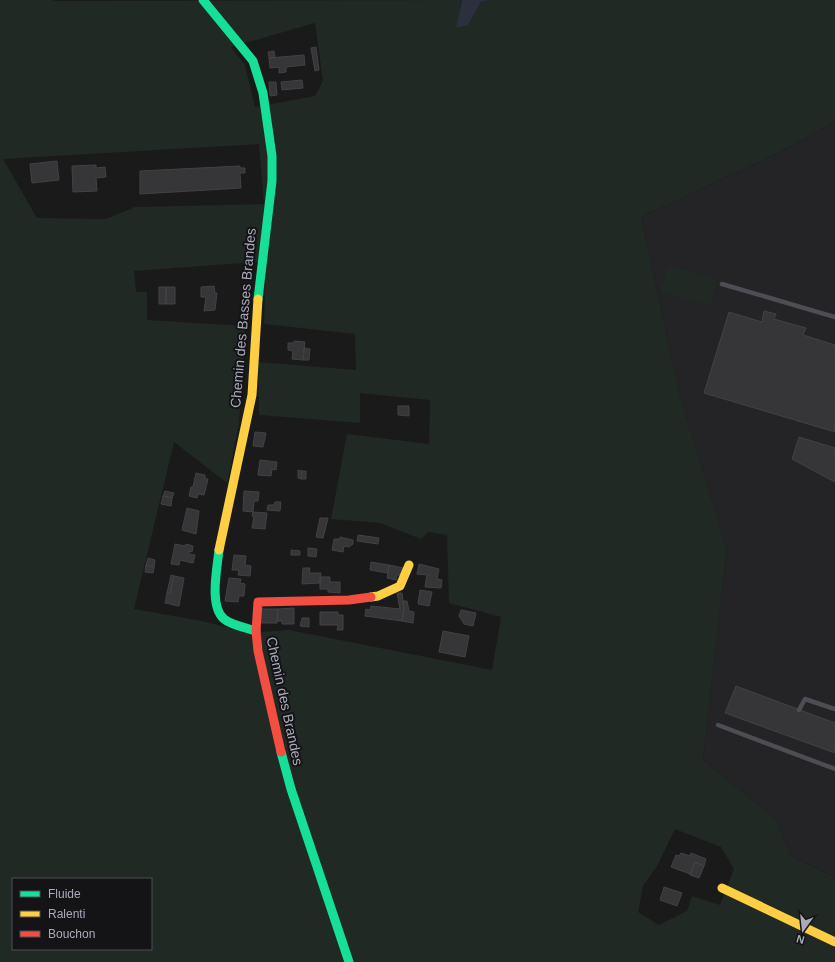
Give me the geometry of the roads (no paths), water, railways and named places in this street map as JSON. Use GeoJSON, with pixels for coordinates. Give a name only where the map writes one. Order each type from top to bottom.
{"type":"FeatureCollection","features":[{"type":"Feature","properties":{"kind":"street","name":"Chemin des Basses Brandes"},"geometry":{"type":"LineString","coordinates":[[203,0],[253,61],[263,93],[272,156],[272,181],[256,313],[252,395],[237,471],[219,545],[215,602],[218,612],[225,620],[256,630]]}},
{"type":"Feature","properties":{"kind":"street","name":"Chemin des Brandes"},"geometry":{"type":"LineString","coordinates":[[349,962],[291,789],[273,721],[258,651],[256,630],[258,602],[349,600],[378,596],[400,586],[409,565]]}},
{"type":"Feature","properties":{"kind":"street"},"geometry":{"type":"LineString","coordinates":[[722,888],[835,942]]}},
{"type":"Feature","properties":{"kind":"lane"},"geometry":{"type":"LineString","coordinates":[[722,284],[835,317]]}},
{"type":"Feature","properties":{"kind":"lane"},"geometry":{"type":"LineString","coordinates":[[799,710],[805,699],[835,709]]}},
{"type":"Feature","properties":{"kind":"lane"},"geometry":{"type":"LineString","coordinates":[[718,725],[835,769]]}},
{"type":"Feature","properties":{"kind":"water"},"geometry":{"type":"Polygon","coordinates":[[[462,0],[490,0],[481,2],[468,25],[456,28],[462,0]]]}}]}
